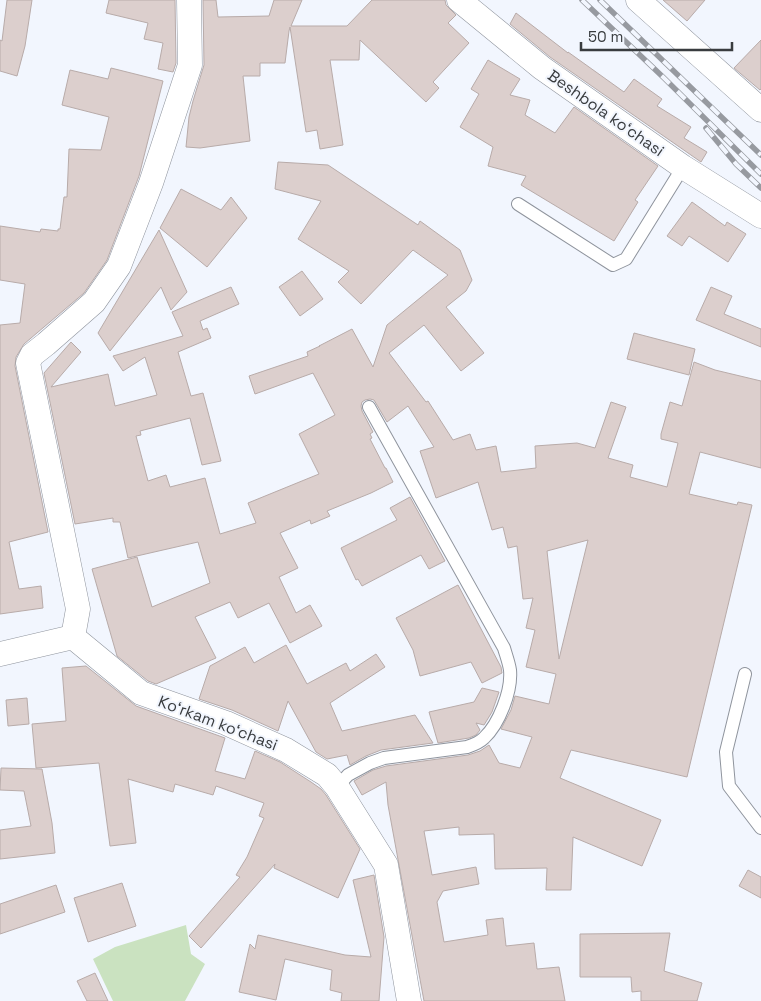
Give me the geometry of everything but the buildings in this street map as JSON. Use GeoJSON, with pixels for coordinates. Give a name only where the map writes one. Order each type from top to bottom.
{"type":"FeatureCollection","features":[{"type":"Feature","properties":{"kind":"street"},"geometry":{"type":"LineString","coordinates":[[0,654],[73,637],[78,609],[28,364],[32,355],[94,302],[119,266],[151,183],[190,65],[189,0]]}},
{"type":"Feature","properties":{"kind":"street","name":"Beshbola koʻchasi"},"geometry":{"type":"LineString","coordinates":[[459,0],[542,68],[684,167],[761,216]]}},
{"type":"Feature","properties":{"kind":"street"},"geometry":{"type":"LineString","coordinates":[[638,0],[761,110]]}},
{"type":"Feature","properties":{"kind":"street","name":"Koʻrkam koʻchasi"},"geometry":{"type":"LineString","coordinates":[[73,637],[141,693],[226,723],[286,750],[327,775],[337,787],[386,865],[409,1001]]}},
{"type":"Feature","properties":{"kind":"lane"},"geometry":{"type":"LineString","coordinates":[[518,204],[613,265],[626,259],[684,167]]}},
{"type":"Feature","properties":{"kind":"lane"},"geometry":{"type":"LineString","coordinates":[[337,787],[348,775],[384,758],[467,747],[478,743],[491,731],[502,710],[510,682],[510,669],[504,648],[369,407]]}},
{"type":"Feature","properties":{"kind":"lane"},"geometry":{"type":"LineString","coordinates":[[746,674],[726,752],[729,786],[761,828]]}},
{"type":"Feature","properties":{"kind":"green space"},"geometry":{"type":"Polygon","coordinates":[[[186,925],[191,954],[205,964],[185,1001],[113,1001],[93,959],[115,947],[186,925]]]}},
{"type":"Feature","properties":{"kind":"railway"},"geometry":{"type":"LineString","coordinates":[[582,0],[761,174]]}},
{"type":"Feature","properties":{"kind":"railway"},"geometry":{"type":"LineString","coordinates":[[600,0],[761,155]]}},
{"type":"Feature","properties":{"kind":"railway"},"geometry":{"type":"LineString","coordinates":[[706,128],[736,164],[761,188]]}}]}
